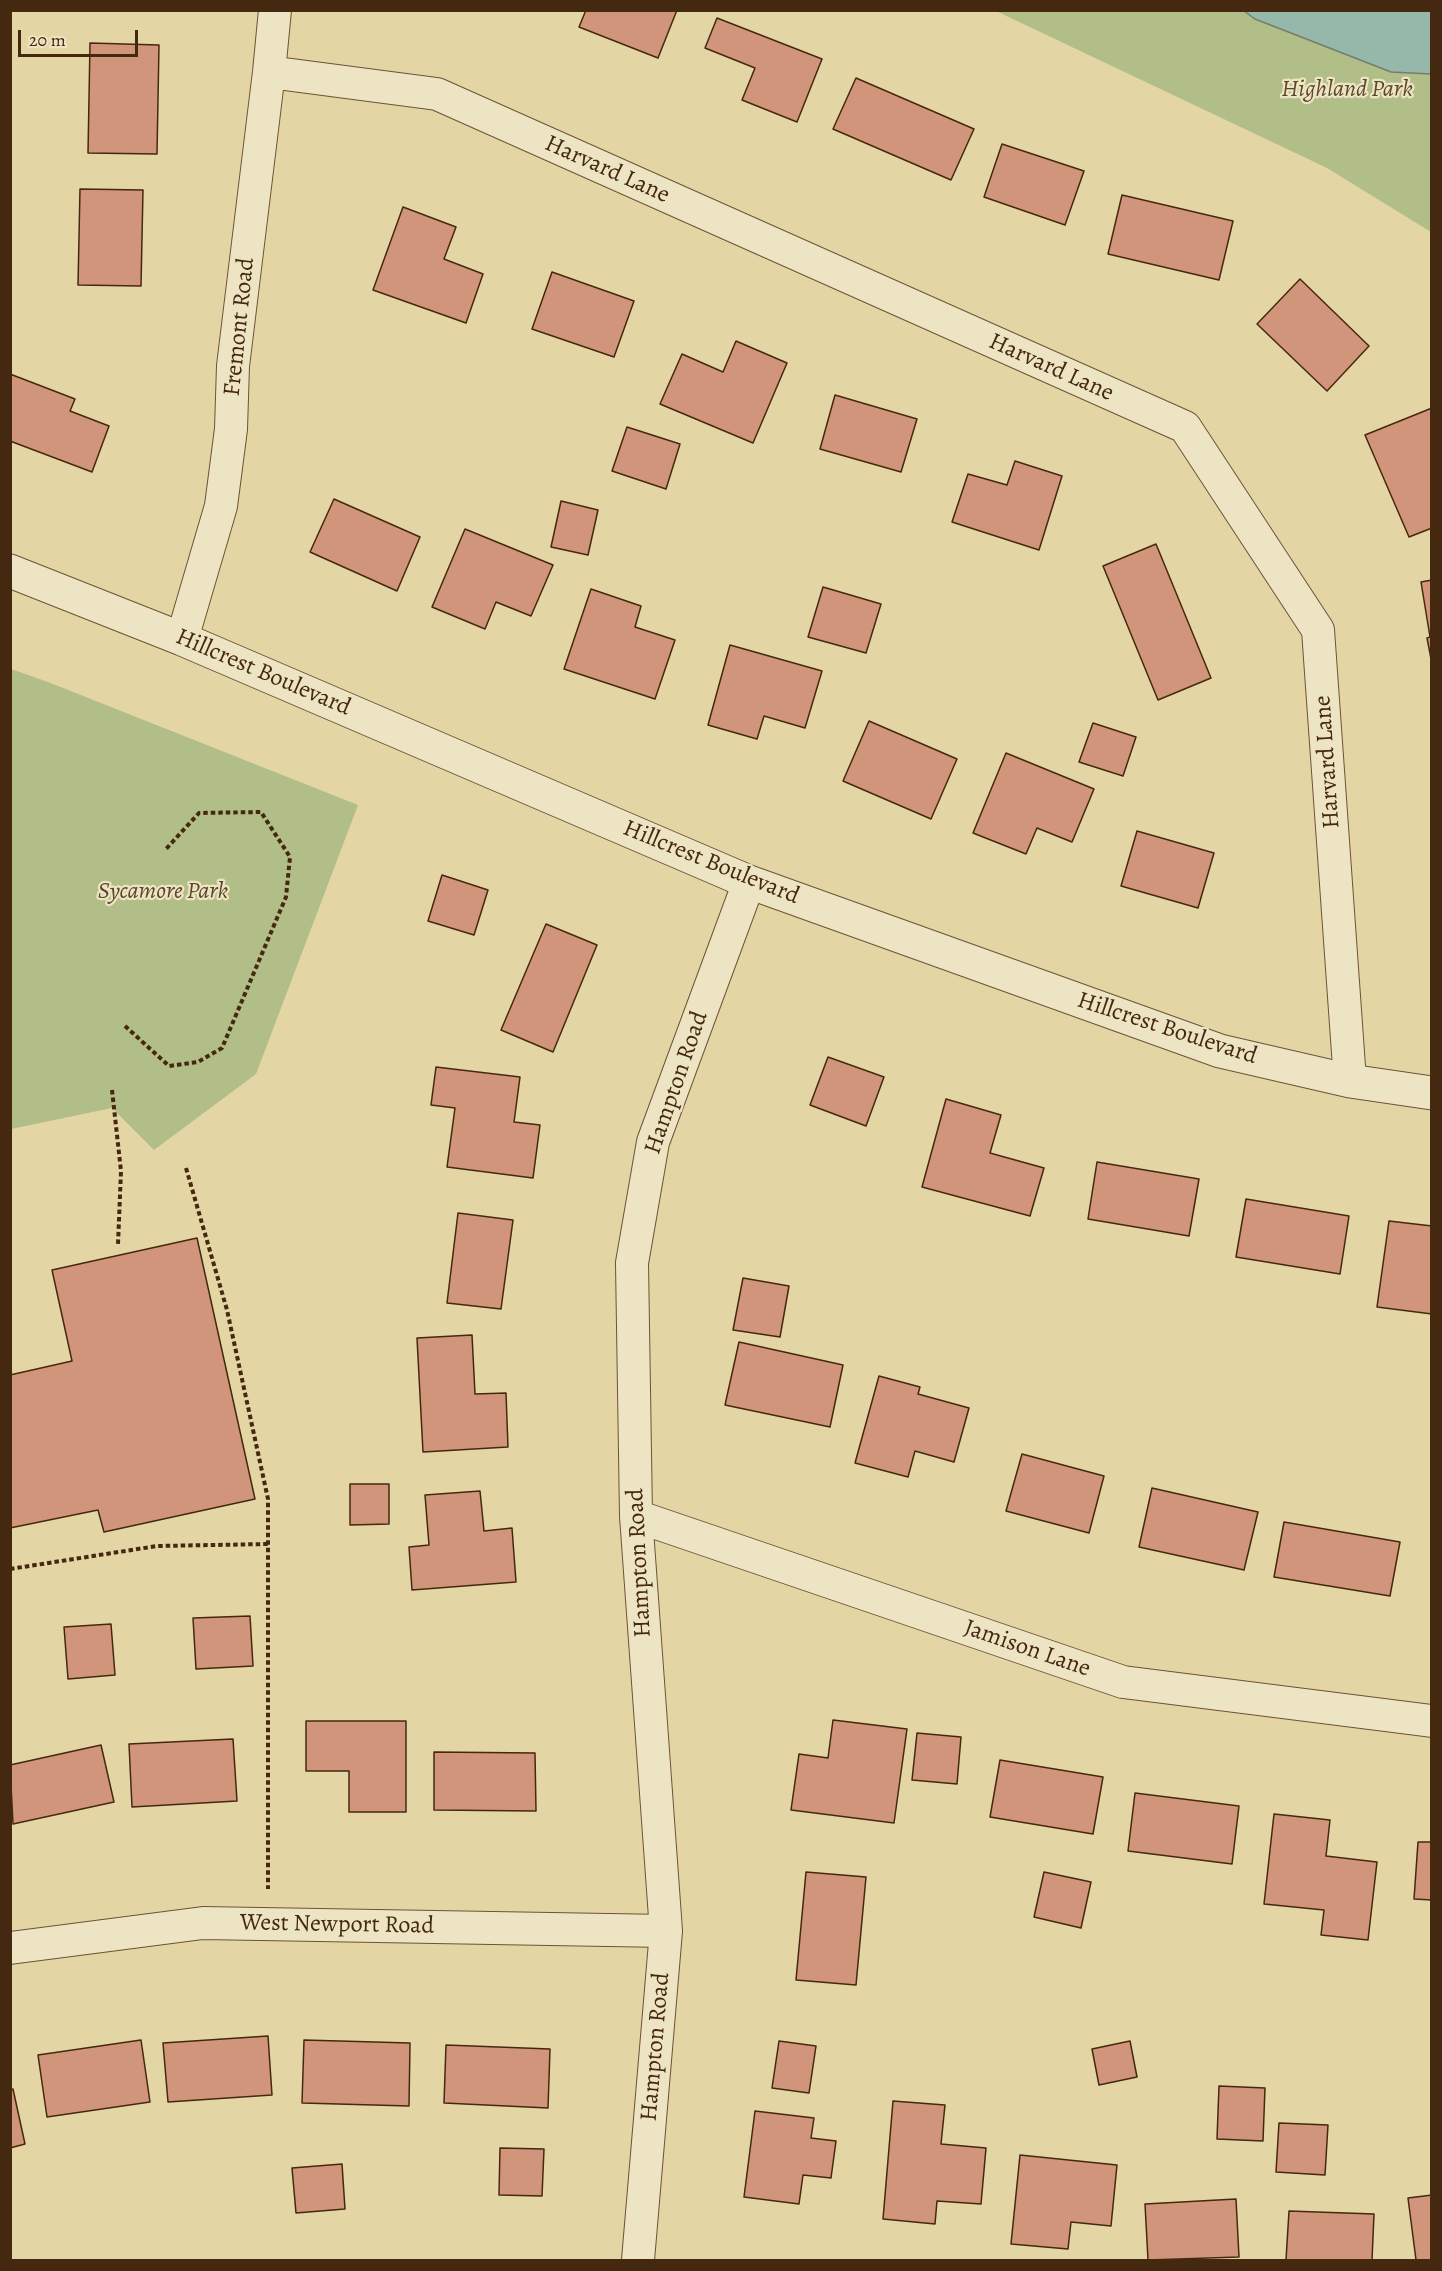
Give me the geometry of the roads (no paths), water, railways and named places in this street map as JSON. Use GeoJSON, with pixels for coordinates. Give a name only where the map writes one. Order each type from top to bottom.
{"type":"FeatureCollection","features":[{"type":"Feature","properties":{"kind":"street","name":"Fremont Road"},"geometry":{"type":"LineString","coordinates":[[182,639],[221,506],[231,429],[233,366],[269,72],[274,10]]}},
{"type":"Feature","properties":{"kind":"street","name":"Harvard Lane"},"geometry":{"type":"LineString","coordinates":[[269,72],[437,94],[1185,427],[1318,630],[1350,1081]]}},
{"type":"Feature","properties":{"kind":"street","name":"Hillcrest Boulevard"},"geometry":{"type":"LineString","coordinates":[[10,571],[182,639],[749,882],[1220,1051],[1350,1081],[1431,1093]]}},
{"type":"Feature","properties":{"kind":"street","name":"Hampton Road"},"geometry":{"type":"LineString","coordinates":[[638,2260],[666,1931],[636,1516],[632,1263],[653,1142],[749,882]]}},
{"type":"Feature","properties":{"kind":"street","name":"Jamison Lane"},"geometry":{"type":"LineString","coordinates":[[636,1516],[1123,1682],[1431,1721]]}},
{"type":"Feature","properties":{"kind":"street","name":"West Newport Road"},"geometry":{"type":"LineString","coordinates":[[10,1948],[203,1923],[666,1931]]}},
{"type":"Feature","properties":{"kind":"park label","name":"Highland Park"},"geometry":{"type":"Point","coordinates":[1347,90]}},
{"type":"Feature","properties":{"kind":"park label","name":"Sycamore Park"},"geometry":{"type":"Point","coordinates":[163,892]}}]}
